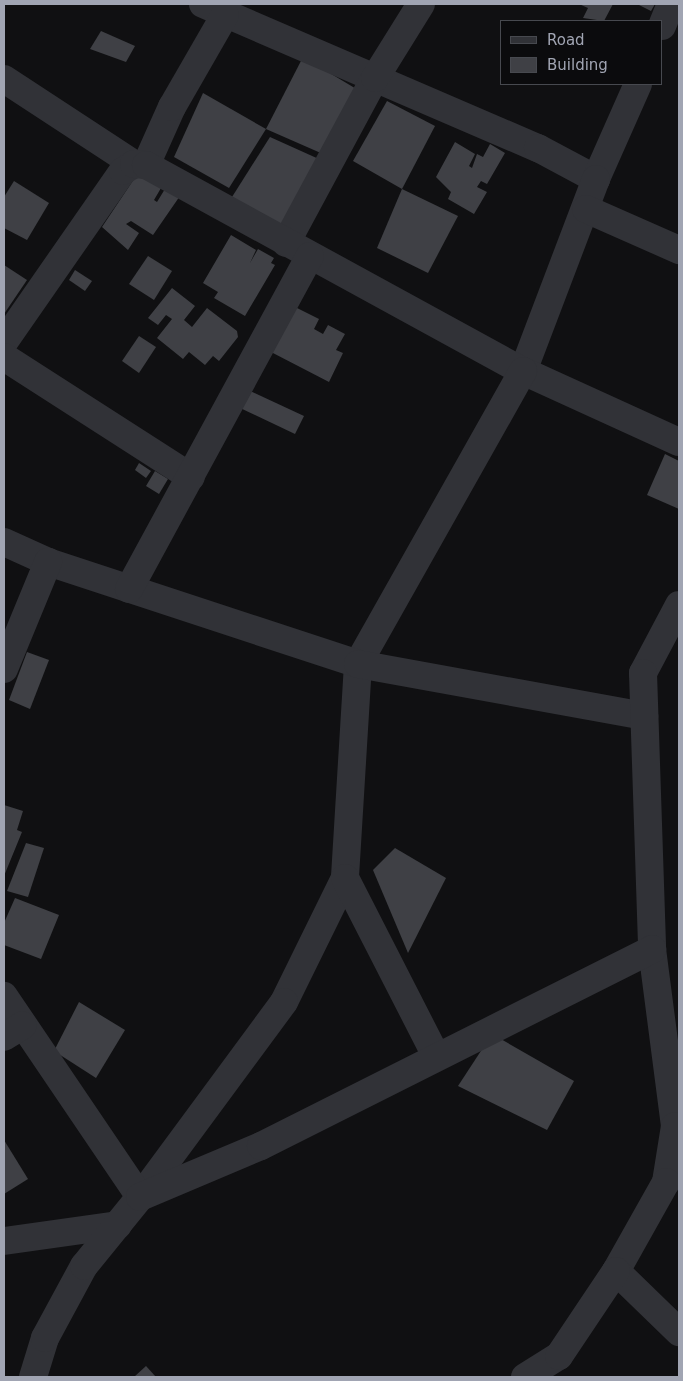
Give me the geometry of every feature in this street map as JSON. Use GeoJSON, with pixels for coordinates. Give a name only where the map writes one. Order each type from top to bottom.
{"type":"FeatureCollection","features":[{"type":"Feature","properties":{"kind":"street"},"geometry":{"type":"LineString","coordinates":[[286,243],[375,78],[421,4]]}},
{"type":"Feature","properties":{"kind":"street"},"geometry":{"type":"LineString","coordinates":[[663,24],[671,4]]}},
{"type":"Feature","properties":{"kind":"street"},"geometry":{"type":"LineString","coordinates":[[4,342],[123,171],[140,164],[172,108],[214,9],[538,148],[596,179]]}},
{"type":"Feature","properties":{"kind":"street"},"geometry":{"type":"LineString","coordinates":[[4,80],[140,164],[523,371],[679,442]]}},
{"type":"Feature","properties":{"kind":"street"},"geometry":{"type":"LineString","coordinates":[[33,1377],[66,1296],[284,1002],[345,878],[358,664],[523,371],[596,179],[638,85]]}},
{"type":"Feature","properties":{"kind":"street"},"geometry":{"type":"LineString","coordinates":[[586,209],[679,250]]}},
{"type":"Feature","properties":{"kind":"street"},"geometry":{"type":"LineString","coordinates":[[129,589],[310,256]]}},
{"type":"Feature","properties":{"kind":"street"},"geometry":{"type":"LineString","coordinates":[[4,357],[191,477]]}},
{"type":"Feature","properties":{"kind":"street"},"geometry":{"type":"LineString","coordinates":[[4,542],[48,562],[358,664],[644,716]]}},
{"type":"Feature","properties":{"kind":"street"},"geometry":{"type":"LineString","coordinates":[[4,669],[48,562]]}},
{"type":"Feature","properties":{"kind":"street"},"geometry":{"type":"LineString","coordinates":[[525,1377],[563,1367],[666,1182],[677,1121],[652,948],[643,673],[679,605]]}},
{"type":"Feature","properties":{"kind":"street"},"geometry":{"type":"LineString","coordinates":[[345,878],[436,1056]]}},
{"type":"Feature","properties":{"kind":"street"},"geometry":{"type":"LineString","coordinates":[[140,1197],[261,1146],[652,948]]}},
{"type":"Feature","properties":{"kind":"street"},"geometry":{"type":"LineString","coordinates":[[4,996],[13,1031],[140,1197]]}},
{"type":"Feature","properties":{"kind":"street"},"geometry":{"type":"LineString","coordinates":[[4,1242],[118,1225]]}},
{"type":"Feature","properties":{"kind":"street"},"geometry":{"type":"LineString","coordinates":[[616,1271],[679,1332]]}},
{"type":"Feature","properties":{"kind":"building"},"geometry":{"type":"Polygon","coordinates":[[[579,4],[613,4],[605,20],[583,18],[588,8],[579,4]]]}},
{"type":"Feature","properties":{"kind":"building"},"geometry":{"type":"Polygon","coordinates":[[[637,4],[655,4],[651,11],[637,4]]]}},
{"type":"Feature","properties":{"kind":"building"},"geometry":{"type":"Polygon","coordinates":[[[101,31],[135,46],[126,62],[90,49],[101,31]]]}},
{"type":"Feature","properties":{"kind":"building"},"geometry":{"type":"Polygon","coordinates":[[[303,57],[358,90],[323,154],[266,129],[303,57]]]}},
{"type":"Feature","properties":{"kind":"building"},"geometry":{"type":"Polygon","coordinates":[[[203,93],[266,129],[229,188],[174,157],[203,93]]]}},
{"type":"Feature","properties":{"kind":"building"},"geometry":{"type":"Polygon","coordinates":[[[387,101],[435,126],[402,189],[353,161],[387,101]]]}},
{"type":"Feature","properties":{"kind":"building"},"geometry":{"type":"Polygon","coordinates":[[[270,137],[321,160],[284,229],[232,197],[270,137]]]}},
{"type":"Feature","properties":{"kind":"building"},"geometry":{"type":"Polygon","coordinates":[[[455,142],[475,154],[469,166],[472,168],[477,154],[483,157],[490,144],[505,153],[487,184],[481,181],[477,187],[487,192],[474,214],[448,199],[451,192],[436,177],[455,142]]]}},
{"type":"Feature","properties":{"kind":"building"},"geometry":{"type":"Polygon","coordinates":[[[140,170],[161,188],[154,200],[157,202],[168,184],[182,193],[153,235],[131,221],[126,224],[139,233],[128,250],[102,227],[140,170]]]}},
{"type":"Feature","properties":{"kind":"building"},"geometry":{"type":"Polygon","coordinates":[[[14,181],[49,203],[27,240],[4,228],[4,197],[14,181]]]}},
{"type":"Feature","properties":{"kind":"building"},"geometry":{"type":"Polygon","coordinates":[[[402,189],[458,216],[428,273],[377,248],[402,189]]]}},
{"type":"Feature","properties":{"kind":"building"},"geometry":{"type":"Polygon","coordinates":[[[231,235],[256,250],[250,263],[258,249],[274,258],[271,263],[275,265],[245,316],[214,298],[218,292],[203,283],[231,235]]]}},
{"type":"Feature","properties":{"kind":"building"},"geometry":{"type":"Polygon","coordinates":[[[148,256],[172,271],[154,300],[129,284],[148,256]]]}},
{"type":"Feature","properties":{"kind":"building"},"geometry":{"type":"Polygon","coordinates":[[[4,265],[27,280],[4,314],[4,265]]]}},
{"type":"Feature","properties":{"kind":"building"},"geometry":{"type":"Polygon","coordinates":[[[75,270],[92,281],[85,291],[69,280],[75,270]]]}},
{"type":"Feature","properties":{"kind":"building"},"geometry":{"type":"Polygon","coordinates":[[[172,288],[195,306],[184,320],[192,327],[207,308],[237,331],[238,337],[219,361],[213,356],[205,365],[189,352],[183,359],[157,338],[172,319],[166,315],[158,325],[148,318],[172,288]]]}},
{"type":"Feature","properties":{"kind":"building"},"geometry":{"type":"Polygon","coordinates":[[[279,299],[319,319],[314,329],[323,334],[328,325],[345,334],[336,350],[343,353],[329,382],[271,352],[279,299]]]}},
{"type":"Feature","properties":{"kind":"building"},"geometry":{"type":"Polygon","coordinates":[[[139,336],[156,347],[139,373],[122,361],[139,336]]]}},
{"type":"Feature","properties":{"kind":"building"},"geometry":{"type":"Polygon","coordinates":[[[246,389],[304,416],[295,434],[238,407],[246,389]]]}},
{"type":"Feature","properties":{"kind":"building"},"geometry":{"type":"Polygon","coordinates":[[[665,454],[679,461],[679,509],[647,495],[665,454]]]}},
{"type":"Feature","properties":{"kind":"building"},"geometry":{"type":"Polygon","coordinates":[[[139,463],[151,471],[146,478],[135,470],[139,463]]]}},
{"type":"Feature","properties":{"kind":"building"},"geometry":{"type":"Polygon","coordinates":[[[155,471],[168,479],[159,494],[146,486],[155,471]]]}},
{"type":"Feature","properties":{"kind":"building"},"geometry":{"type":"Polygon","coordinates":[[[27,652],[49,660],[30,709],[9,700],[27,652]]]}},
{"type":"Feature","properties":{"kind":"building"},"geometry":{"type":"Polygon","coordinates":[[[4,805],[23,811],[17,830],[22,832],[4,876],[4,805]]]}},
{"type":"Feature","properties":{"kind":"building"},"geometry":{"type":"Polygon","coordinates":[[[26,843],[44,848],[28,897],[7,891],[26,843]]]}},
{"type":"Feature","properties":{"kind":"building"},"geometry":{"type":"Polygon","coordinates":[[[395,848],[446,878],[408,953],[373,870],[395,848]]]}},
{"type":"Feature","properties":{"kind":"building"},"geometry":{"type":"Polygon","coordinates":[[[15,898],[59,915],[41,959],[4,945],[4,923],[15,898]]]}},
{"type":"Feature","properties":{"kind":"building"},"geometry":{"type":"Polygon","coordinates":[[[79,1002],[125,1030],[96,1078],[54,1051],[79,1002]]]}},
{"type":"Feature","properties":{"kind":"building"},"geometry":{"type":"Polygon","coordinates":[[[492,1034],[574,1081],[547,1130],[458,1086],[492,1034]]]}},
{"type":"Feature","properties":{"kind":"building"},"geometry":{"type":"Polygon","coordinates":[[[4,1140],[28,1179],[4,1194],[4,1140]]]}},
{"type":"Feature","properties":{"kind":"building"},"geometry":{"type":"Polygon","coordinates":[[[146,1366],[156,1377],[134,1377],[146,1366]]]}}]}
